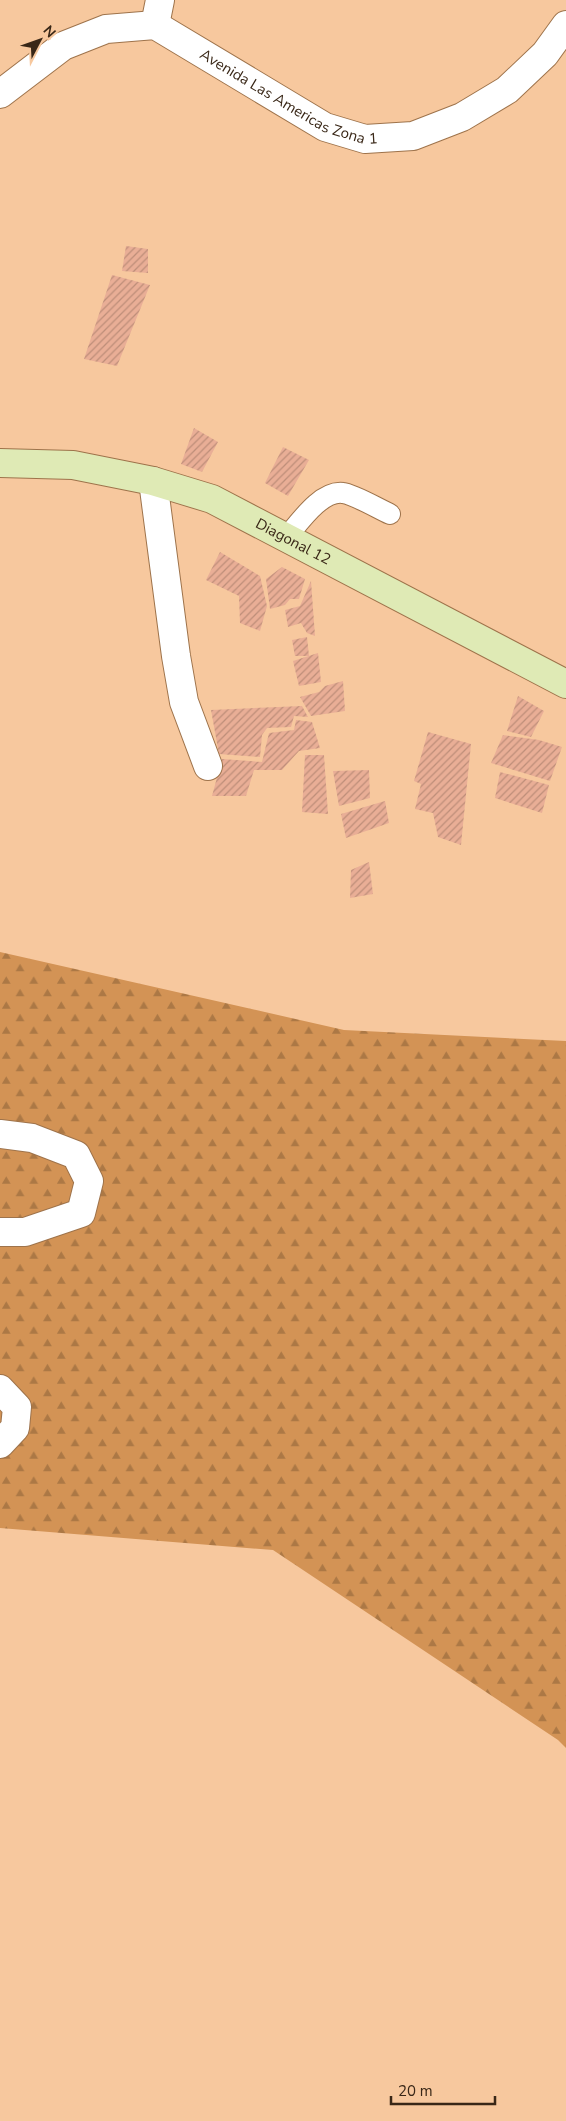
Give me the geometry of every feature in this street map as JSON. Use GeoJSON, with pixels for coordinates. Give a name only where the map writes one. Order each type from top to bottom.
{"type":"FeatureCollection","features":[{"type":"Feature","properties":{"kind":"main road","name":"Diagonal 12"},"geometry":{"type":"LineString","coordinates":[[0,464],[73,465],[153,481],[212,499],[566,684]]}},
{"type":"Feature","properties":{"kind":"street","name":"Avenida Las Americas Zona 1"},"geometry":{"type":"LineString","coordinates":[[0,94],[63,46],[106,29],[158,12],[325,127],[365,139],[413,136],[462,117],[507,90],[545,54],[566,25]]}},
{"type":"Feature","properties":{"kind":"street"},"geometry":{"type":"LineString","coordinates":[[153,481],[176,656],[184,702],[208,766]]}},
{"type":"Feature","properties":{"kind":"street"},"geometry":{"type":"LineString","coordinates":[[0,1134],[32,1138],[76,1155],[89,1181],[81,1213],[25,1232],[0,1232]]}},
{"type":"Feature","properties":{"kind":"street"},"geometry":{"type":"LineString","coordinates":[[0,1389],[17,1407],[15,1428],[0,1444]]}},
{"type":"Feature","properties":{"kind":"lane"},"geometry":{"type":"LineString","coordinates":[[286,538],[306,514],[323,498],[342,492],[390,514]]}},
{"type":"Feature","properties":{"kind":"green space"},"geometry":{"type":"Polygon","coordinates":[[[0,952],[344,1030],[566,1041],[566,1748],[558,1740],[273,1550],[0,1528],[0,952]]]}},
{"type":"Feature","properties":{"kind":"building"},"geometry":{"type":"Polygon","coordinates":[[[126,246],[148,249],[148,273],[122,271],[126,246]]]}},
{"type":"Feature","properties":{"kind":"building"},"geometry":{"type":"Polygon","coordinates":[[[112,275],[150,285],[117,366],[84,359],[112,275]]]}},
{"type":"Feature","properties":{"kind":"building"},"geometry":{"type":"Polygon","coordinates":[[[194,428],[218,442],[202,472],[181,464],[194,428]]]}},
{"type":"Feature","properties":{"kind":"building"},"geometry":{"type":"Polygon","coordinates":[[[283,447],[309,460],[288,496],[265,483],[283,447]]]}},
{"type":"Feature","properties":{"kind":"building"},"geometry":{"type":"Polygon","coordinates":[[[220,552],[260,576],[267,606],[260,631],[240,623],[239,596],[206,580],[220,552]]]}},
{"type":"Feature","properties":{"kind":"building"},"geometry":{"type":"Polygon","coordinates":[[[282,567],[305,579],[299,599],[290,599],[285,605],[270,609],[266,579],[282,567]]]}},
{"type":"Feature","properties":{"kind":"building"},"geometry":{"type":"Polygon","coordinates":[[[311,581],[315,636],[307,633],[301,623],[288,627],[285,610],[300,606],[311,581]]]}},
{"type":"Feature","properties":{"kind":"building"},"geometry":{"type":"Polygon","coordinates":[[[307,637],[309,656],[295,656],[292,640],[307,637]]]}},
{"type":"Feature","properties":{"kind":"building"},"geometry":{"type":"Polygon","coordinates":[[[318,653],[321,682],[299,686],[293,661],[318,653]]]}},
{"type":"Feature","properties":{"kind":"building"},"geometry":{"type":"Polygon","coordinates":[[[343,681],[345,711],[311,716],[300,697],[319,692],[325,686],[343,681]]]}},
{"type":"Feature","properties":{"kind":"building"},"geometry":{"type":"Polygon","coordinates":[[[518,696],[544,711],[531,737],[507,731],[518,696]]]}},
{"type":"Feature","properties":{"kind":"building"},"geometry":{"type":"Polygon","coordinates":[[[302,706],[308,717],[294,716],[291,727],[267,728],[262,735],[260,757],[219,754],[211,710],[302,706]]]}},
{"type":"Feature","properties":{"kind":"building"},"geometry":{"type":"Polygon","coordinates":[[[296,720],[312,722],[320,748],[299,751],[282,770],[254,770],[246,796],[212,796],[222,759],[262,762],[269,733],[294,730],[296,720]]]}},
{"type":"Feature","properties":{"kind":"building"},"geometry":{"type":"Polygon","coordinates":[[[428,732],[471,744],[461,845],[438,837],[433,813],[415,809],[421,784],[414,781],[428,732]]]}},
{"type":"Feature","properties":{"kind":"building"},"geometry":{"type":"Polygon","coordinates":[[[503,735],[539,740],[562,747],[550,781],[491,763],[503,735]]]}},
{"type":"Feature","properties":{"kind":"building"},"geometry":{"type":"Polygon","coordinates":[[[305,755],[324,755],[328,814],[302,812],[305,755]]]}},
{"type":"Feature","properties":{"kind":"building"},"geometry":{"type":"Polygon","coordinates":[[[369,770],[370,798],[339,806],[333,771],[369,770]]]}},
{"type":"Feature","properties":{"kind":"building"},"geometry":{"type":"Polygon","coordinates":[[[500,772],[549,785],[542,813],[495,798],[500,772]]]}},
{"type":"Feature","properties":{"kind":"building"},"geometry":{"type":"Polygon","coordinates":[[[385,801],[389,823],[346,838],[341,814],[385,801]]]}},
{"type":"Feature","properties":{"kind":"building"},"geometry":{"type":"Polygon","coordinates":[[[369,862],[373,894],[350,898],[351,870],[369,862]]]}}]}
